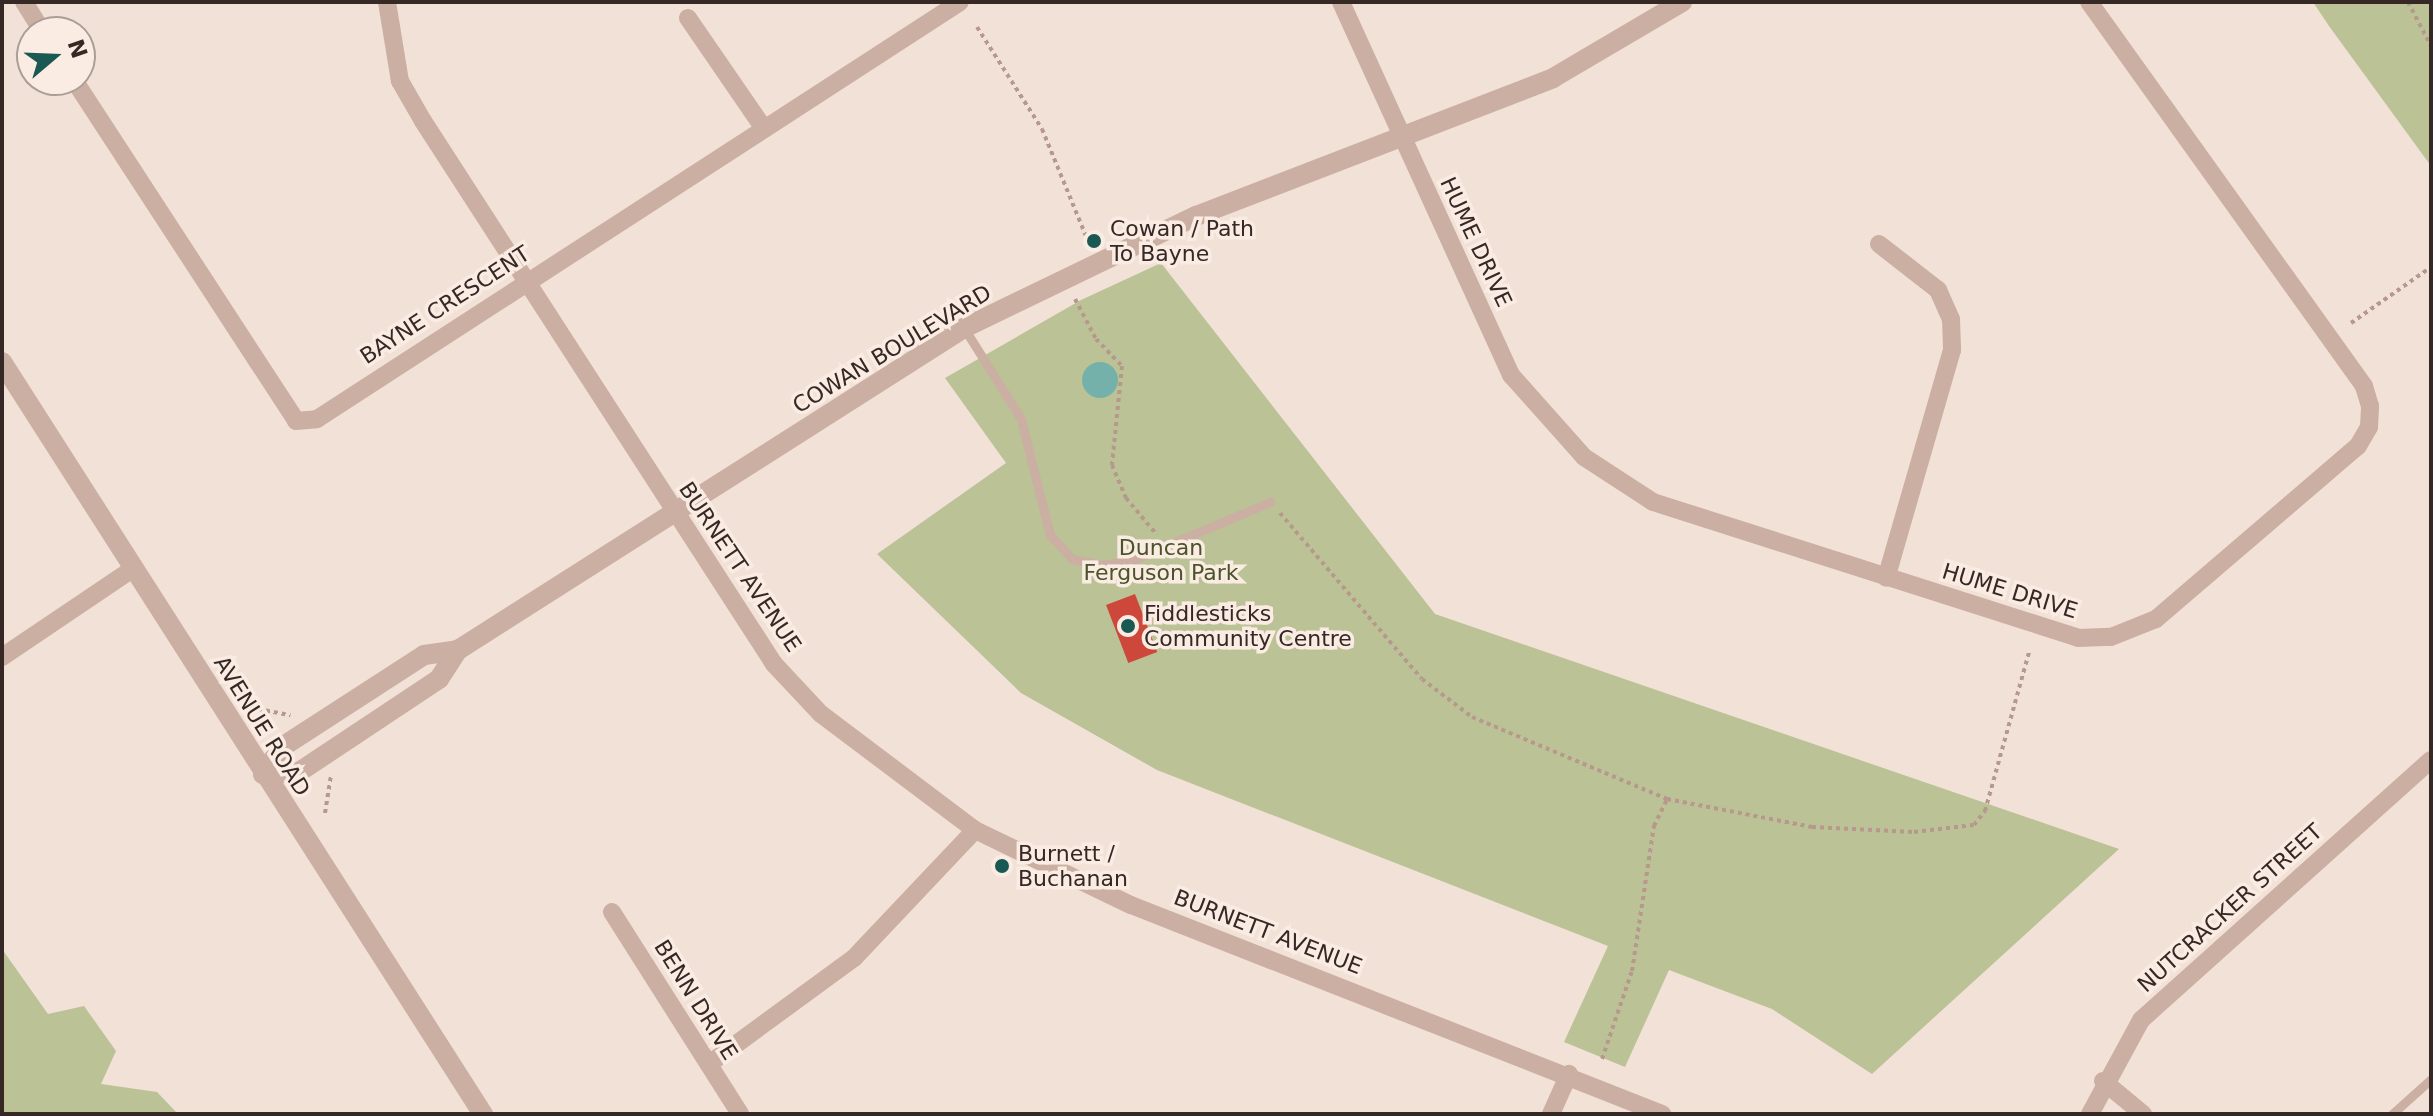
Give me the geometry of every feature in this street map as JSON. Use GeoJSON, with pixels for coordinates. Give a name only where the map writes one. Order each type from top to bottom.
{"type":"FeatureCollection","features":[{"type":"Feature","properties":{"kind":"street","name":"BURNETT AVENUE"},"geometry":{"type":"LineString","coordinates":[[387,2],[400,81],[674,513],[783,674],[871,757],[975,830],[1131,905],[1569,1074],[1662,1114]]}},
{"type":"Feature","properties":{"kind":"street","name":"BAYNE CRESCENT"},"geometry":{"type":"LineString","coordinates":[[84,96],[296,421],[317,419],[526,280],[960,2]]}},
{"type":"Feature","properties":{"kind":"street","name":"HUME DRIVE"},"geometry":{"type":"LineString","coordinates":[[1341,2],[1511,375],[1544,419],[1584,457],[1653,502],[2078,638],[2137,630],[2358,446],[2369,427],[2364,386],[2089,2]]}},
{"type":"Feature","properties":{"kind":"street","name":"COWAN BOULEVARD"},"geometry":{"type":"LineString","coordinates":[[263,774],[282,747],[424,655],[458,650],[964,328],[1196,216],[1403,140],[1553,78],[1682,2]]}},
{"type":"Feature","properties":{"kind":"street"},"geometry":{"type":"LineString","coordinates":[[688,18],[763,127]]}},
{"type":"Feature","properties":{"kind":"street"},"geometry":{"type":"LineString","coordinates":[[1879,244],[1938,290],[1951,319],[1952,350],[1886,578]]}},
{"type":"Feature","properties":{"kind":"street","name":"AVENUE ROAD"},"geometry":{"type":"LineString","coordinates":[[2,362],[483,1114]]}},
{"type":"Feature","properties":{"kind":"street"},"geometry":{"type":"LineString","coordinates":[[2,657],[134,568]]}},
{"type":"Feature","properties":{"kind":"street","name":"COWAN BOULEVARD"},"geometry":{"type":"LineString","coordinates":[[263,774],[299,772],[439,679],[458,650]]}},
{"type":"Feature","properties":{"kind":"street","name":"NUTCRACKER STREET"},"geometry":{"type":"LineString","coordinates":[[2090,1114],[2103,1081],[2141,1020],[2431,760]]}},
{"type":"Feature","properties":{"kind":"street"},"geometry":{"type":"LineString","coordinates":[[709,1064],[854,958],[975,830]]}},
{"type":"Feature","properties":{"kind":"street","name":"BENN DRIVE"},"geometry":{"type":"LineString","coordinates":[[612,912],[740,1114]]}},
{"type":"Feature","properties":{"kind":"street"},"geometry":{"type":"LineString","coordinates":[[1551,1114],[1569,1074]]}},
{"type":"Feature","properties":{"kind":"street"},"geometry":{"type":"LineString","coordinates":[[2103,1081],[2143,1114]]}},
{"type":"Feature","properties":{"kind":"lane"},"geometry":{"type":"LineString","coordinates":[[964,328],[1021,419],[1050,535],[1072,559],[1102,565],[1167,546],[1270,502]]}},
{"type":"Feature","properties":{"kind":"lane"},"geometry":{"type":"LineString","coordinates":[[2392,1114],[2431,1079]]}},
{"type":"Feature","properties":{"kind":"path"},"geometry":{"type":"LineString","coordinates":[[2408,2],[2431,46]]}},
{"type":"Feature","properties":{"kind":"path"},"geometry":{"type":"LineString","coordinates":[[977,27],[1042,129],[1091,248]]}},
{"type":"Feature","properties":{"kind":"path"},"geometry":{"type":"LineString","coordinates":[[2351,323],[2431,267]]}},
{"type":"Feature","properties":{"kind":"path"},"geometry":{"type":"LineString","coordinates":[[1075,299],[1096,339],[1122,366],[1112,465],[1126,498],[1167,546]]}},
{"type":"Feature","properties":{"kind":"path"},"geometry":{"type":"LineString","coordinates":[[1270,502],[1434,689],[1472,717],[1667,799],[1812,827],[1914,832],[1974,825],[1985,811],[2029,652]]}},
{"type":"Feature","properties":{"kind":"path"},"geometry":{"type":"LineString","coordinates":[[258,709],[290,715]]}},
{"type":"Feature","properties":{"kind":"path"},"geometry":{"type":"LineString","coordinates":[[325,813],[331,776]]}},
{"type":"Feature","properties":{"kind":"path"},"geometry":{"type":"LineString","coordinates":[[1602,1059],[1632,971],[1654,826],[1667,799]]}},
{"type":"Feature","properties":{"kind":"green space"},"geometry":{"type":"Polygon","coordinates":[[[2313,2],[2431,2],[2431,166],[2329,26],[2313,2]]]}},
{"type":"Feature","properties":{"kind":"green space","name":"Duncan Ferguson Park"},"geometry":{"type":"Polygon","coordinates":[[[1161,263],[1435,614],[2119,849],[1872,1074],[1772,1009],[1669,970],[1625,1067],[1564,1042],[1608,946],[1157,770],[1021,693],[877,554],[1006,463],[945,378],[1081,300],[1161,263]]]}},
{"type":"Feature","properties":{"kind":"green space"},"geometry":{"type":"Polygon","coordinates":[[[2,949],[48,1014],[84,1006],[116,1051],[101,1084],[157,1092],[178,1114],[2,1114],[2,949]]]}},
{"type":"Feature","properties":{"kind":"water"},"geometry":{"type":"Polygon","coordinates":[[[1100,362],[1113,367],[1118,380],[1113,393],[1100,398],[1087,393],[1082,380],[1087,367],[1100,362]]]}},
{"type":"Feature","properties":{"kind":"building","name":"Fiddlesticks Community Centre"},"geometry":{"type":"Polygon","coordinates":[[[1135,594],[1157,652],[1128,663],[1106,605],[1135,594]]]}},
{"type":"Feature","properties":{"kind":"place","name":"Cowan / Path To Bayne"},"geometry":{"type":"Point","coordinates":[1094,241]}},
{"type":"Feature","properties":{"kind":"place","name":"Fiddlesticks Community Centre"},"geometry":{"type":"Point","coordinates":[1128,626]}},
{"type":"Feature","properties":{"kind":"place","name":"Burnett / Buchanan"},"geometry":{"type":"Point","coordinates":[1002,866]}}]}
